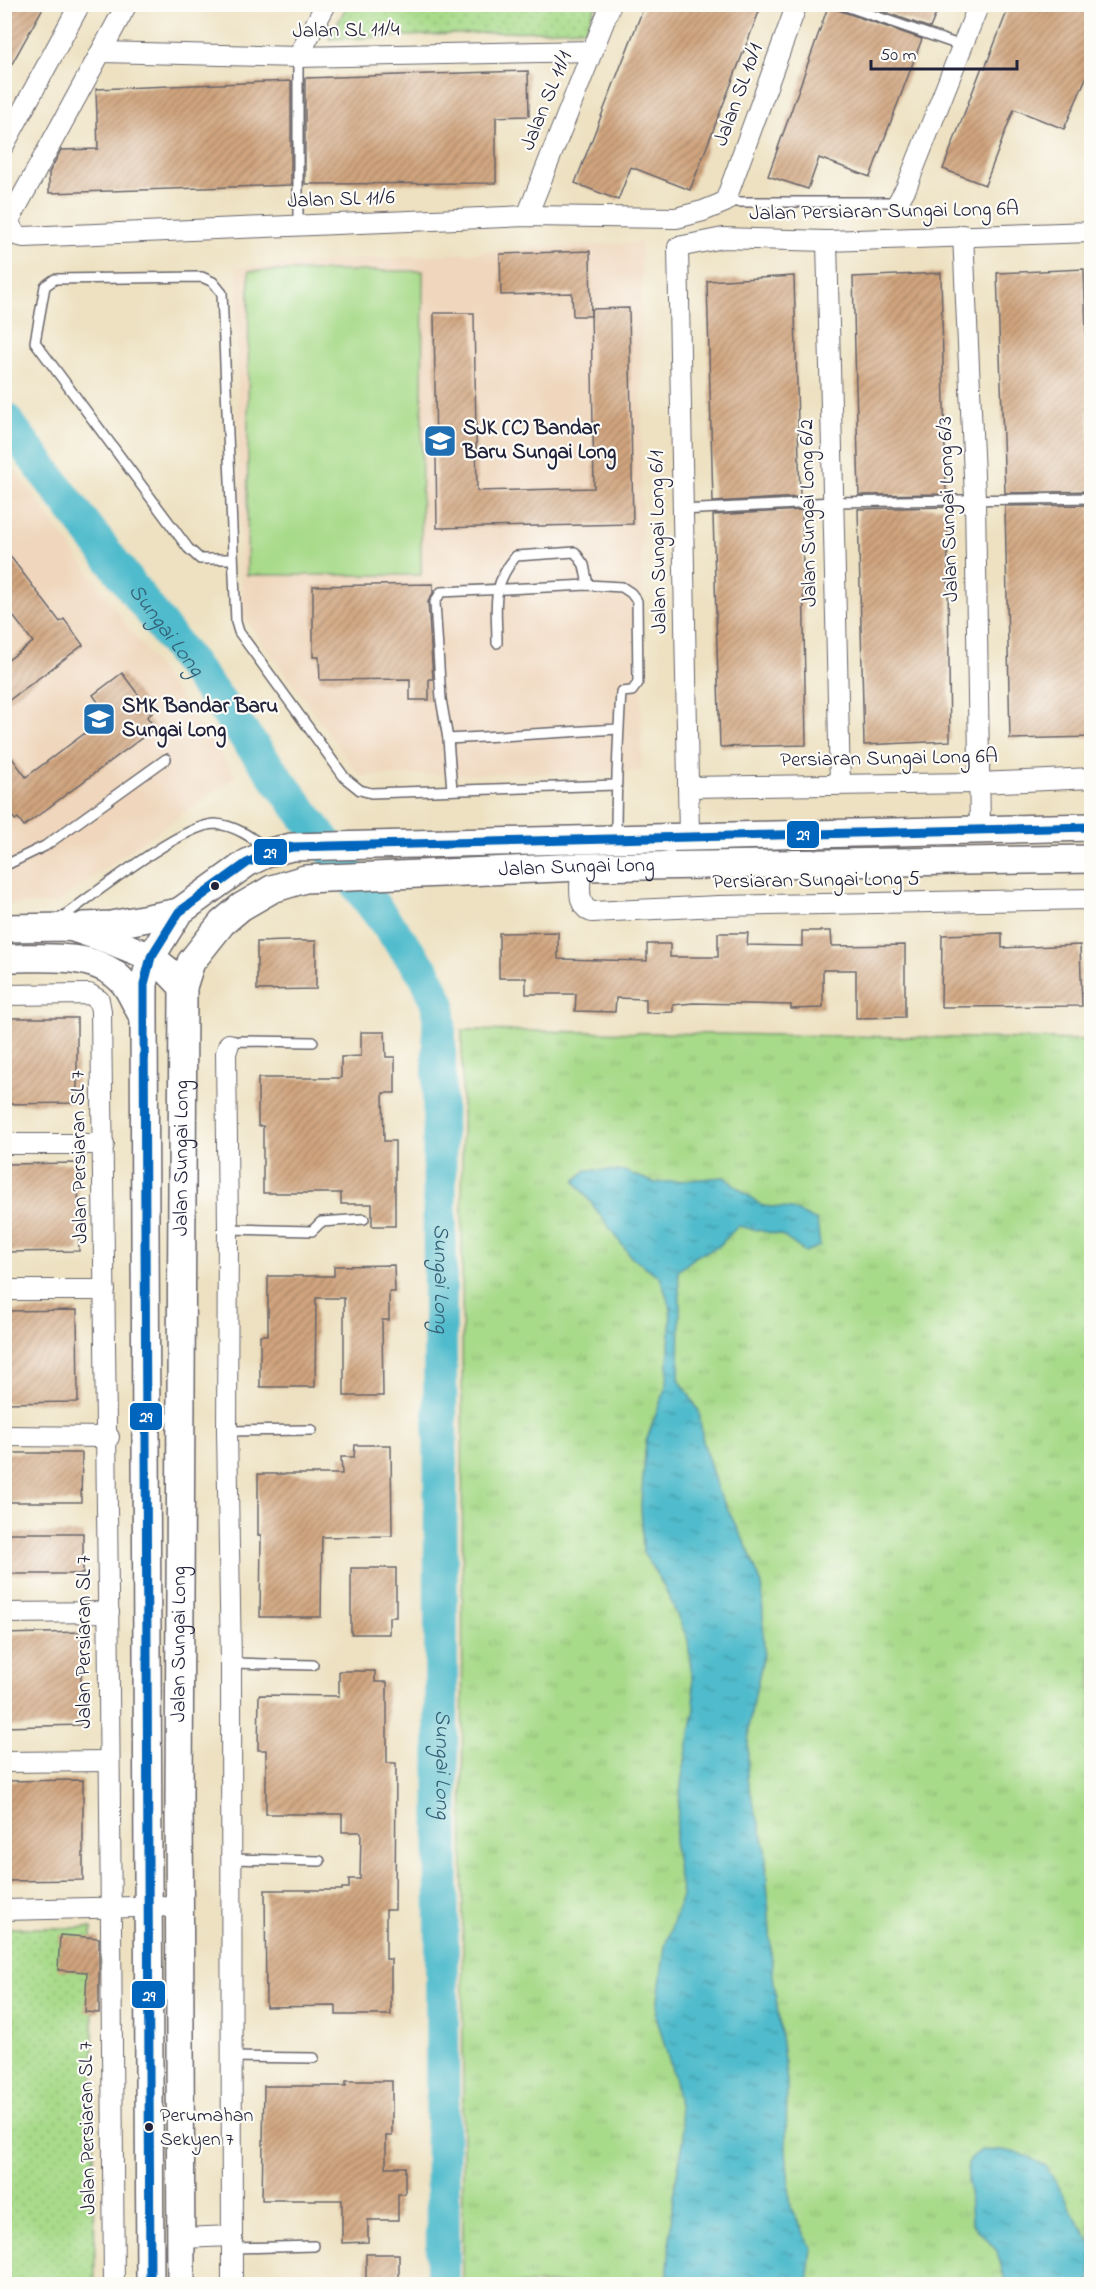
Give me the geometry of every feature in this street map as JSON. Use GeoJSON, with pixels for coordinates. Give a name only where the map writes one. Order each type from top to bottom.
{"type":"FeatureCollection","features":[{"type":"Feature","properties":{"kind":"street"},"geometry":{"type":"LineString","coordinates":[[4,145],[80,4]]}},
{"type":"Feature","properties":{"kind":"street"},"geometry":{"type":"LineString","coordinates":[[101,52],[127,4]]}},
{"type":"Feature","properties":{"kind":"street"},"geometry":{"type":"LineString","coordinates":[[298,57],[326,4]]}},
{"type":"Feature","properties":{"kind":"street","name":"Jalan SL 11/1"},"geometry":{"type":"LineString","coordinates":[[527,216],[611,4]]}},
{"type":"Feature","properties":{"kind":"street"},"geometry":{"type":"LineString","coordinates":[[898,202],[906,188],[980,4]]}},
{"type":"Feature","properties":{"kind":"street","name":"Jalan SL 10/1"},"geometry":{"type":"LineString","coordinates":[[725,202],[791,7]]}},
{"type":"Feature","properties":{"kind":"street","name":"Jalan SL 11/4"},"geometry":{"type":"LineString","coordinates":[[101,52],[298,57],[593,51]]}},
{"type":"Feature","properties":{"kind":"street","name":"Jalan SL 11/6"},"geometry":{"type":"LineString","coordinates":[[101,52],[11,217],[9,223],[16,235],[24,237],[527,216],[676,218],[725,202]]}},
{"type":"Feature","properties":{"kind":"street","name":"Jalan Persiaran Sungai Long 6A"},"geometry":{"type":"LineString","coordinates":[[678,247],[723,238],[826,241],[1092,232]]}},
{"type":"Feature","properties":{"kind":"street","name":"Jalan Sungai Long 6/3"},"geometry":{"type":"LineString","coordinates":[[963,235],[975,498],[980,830]]}},
{"type":"Feature","properties":{"kind":"street","name":"Jalan Sungai Long 6/2"},"geometry":{"type":"LineString","coordinates":[[826,241],[840,784]]}},
{"type":"Feature","properties":{"kind":"street","name":"Jalan Sungai Long 6/1"},"geometry":{"type":"LineString","coordinates":[[678,247],[689,837]]}},
{"type":"Feature","properties":{"kind":"street","name":"Persiaran Sungai Long 6A"},"geometry":{"type":"LineString","coordinates":[[687,787],[978,783],[1092,778]]}},
{"type":"Feature","properties":{"kind":"street","name":"Jalan Sungai Long"},"geometry":{"type":"LineString","coordinates":[[150,2284],[143,1266],[144,984],[151,957],[179,912],[248,862],[281,849],[1092,826]]}},
{"type":"Feature","properties":{"kind":"street","name":"Jalan Sungai Long"},"geometry":{"type":"LineString","coordinates":[[181,2284],[179,1906],[183,987],[191,962],[222,923],[242,907],[272,889],[305,879],[373,878],[580,867],[1092,859]]}},
{"type":"Feature","properties":{"kind":"street","name":"Persiaran Sungai Long 5"},"geometry":{"type":"LineString","coordinates":[[580,867],[581,903],[592,912],[719,906],[1092,899]]}},
{"type":"Feature","properties":{"kind":"street"},"geometry":{"type":"LineString","coordinates":[[4,928],[111,925],[179,912]]}},
{"type":"Feature","properties":{"kind":"street"},"geometry":{"type":"LineString","coordinates":[[59,927],[127,946],[151,957],[183,987]]}},
{"type":"Feature","properties":{"kind":"street"},"geometry":{"type":"LineString","coordinates":[[4,958],[86,960],[105,967],[126,985],[144,1019]]}},
{"type":"Feature","properties":{"kind":"street","name":"Jalan Persiaran SL 7"},"geometry":{"type":"LineString","coordinates":[[4,995],[89,994],[99,1000],[101,1011],[109,1437],[109,1761],[114,2284]]}},
{"type":"Feature","properties":{"kind":"street"},"geometry":{"type":"LineString","coordinates":[[229,1044],[226,1053],[227,1431],[231,1663],[232,2284]]}},
{"type":"Feature","properties":{"kind":"street"},"geometry":{"type":"LineString","coordinates":[[4,1144],[104,1143]]}},
{"type":"Feature","properties":{"kind":"street"},"geometry":{"type":"LineString","coordinates":[[4,1290],[105,1290]]}},
{"type":"Feature","properties":{"kind":"street"},"geometry":{"type":"LineString","coordinates":[[4,1436],[109,1437]]}},
{"type":"Feature","properties":{"kind":"street"},"geometry":{"type":"LineString","coordinates":[[4,1613],[110,1612]]}},
{"type":"Feature","properties":{"kind":"street"},"geometry":{"type":"LineString","coordinates":[[4,1762],[109,1761]]}},
{"type":"Feature","properties":{"kind":"street"},"geometry":{"type":"LineString","coordinates":[[4,1910],[179,1906]]}},
{"type":"Feature","properties":{"kind":"street"},"geometry":{"type":"LineString","coordinates":[[181,2238],[232,2242]]}},
{"type":"Feature","properties":{"kind":"lane"},"geometry":{"type":"LineString","coordinates":[[840,4],[962,46]]}},
{"type":"Feature","properties":{"kind":"lane"},"geometry":{"type":"LineString","coordinates":[[298,57],[298,225]]}},
{"type":"Feature","properties":{"kind":"lane"},"geometry":{"type":"LineString","coordinates":[[725,202],[898,202]]}},
{"type":"Feature","properties":{"kind":"lane"},"geometry":{"type":"LineString","coordinates":[[232,559],[200,559],[188,548],[35,342],[45,286],[55,279],[202,277],[213,282],[222,293],[236,622],[239,632],[345,778],[360,790],[371,793],[616,785]]}},
{"type":"Feature","properties":{"kind":"lane"},"geometry":{"type":"LineString","coordinates":[[682,510],[833,502],[975,498],[1092,498]]}},
{"type":"Feature","properties":{"kind":"lane"},"geometry":{"type":"LineString","coordinates":[[497,643],[496,588],[506,567],[516,555],[575,552],[584,565],[588,585]]}},
{"type":"Feature","properties":{"kind":"lane"},"geometry":{"type":"LineString","coordinates":[[452,790],[448,739],[441,699],[435,602],[441,592],[588,585],[622,587],[638,601],[638,683],[632,691],[621,692],[616,785],[616,839]]}},
{"type":"Feature","properties":{"kind":"lane"},"geometry":{"type":"LineString","coordinates":[[448,739],[618,729]]}},
{"type":"Feature","properties":{"kind":"lane"},"geometry":{"type":"LineString","coordinates":[[4,866],[45,846],[166,759]]}},
{"type":"Feature","properties":{"kind":"lane"},"geometry":{"type":"LineString","coordinates":[[59,927],[160,848],[185,832],[204,825],[217,824],[238,830],[281,849]]}},
{"type":"Feature","properties":{"kind":"lane"},"geometry":{"type":"LineString","coordinates":[[229,1044],[239,1041],[313,1042]]}},
{"type":"Feature","properties":{"kind":"lane"},"geometry":{"type":"LineString","coordinates":[[228,1229],[312,1231],[321,1222],[364,1219]]}},
{"type":"Feature","properties":{"kind":"lane"},"geometry":{"type":"LineString","coordinates":[[227,1431],[312,1430]]}},
{"type":"Feature","properties":{"kind":"lane"},"geometry":{"type":"LineString","coordinates":[[231,1663],[313,1665]]}},
{"type":"Feature","properties":{"kind":"lane"},"geometry":{"type":"LineString","coordinates":[[231,1859],[320,1861]]}},
{"type":"Feature","properties":{"kind":"lane"},"geometry":{"type":"LineString","coordinates":[[231,2057],[314,2058]]}},
{"type":"Feature","properties":{"kind":"lane"},"geometry":{"type":"LineString","coordinates":[[232,2242],[314,2246]]}},
{"type":"Feature","properties":{"kind":"shaded area","name":"SJK (C) Bandar Baru Sungai Long"},"geometry":{"type":"Polygon","coordinates":[[[641,242],[642,771],[360,776],[242,614],[236,268],[641,242]]]}},
{"type":"Feature","properties":{"kind":"shaded area","name":"SMK Bandar Baru Sungai Long"},"geometry":{"type":"Polygon","coordinates":[[[4,455],[236,776],[56,903],[5,905],[4,455]]]}},
{"type":"Feature","properties":{"kind":"green space"},"geometry":{"type":"Polygon","coordinates":[[[348,4],[596,5],[586,29],[329,39],[348,4]]]}},
{"type":"Feature","properties":{"kind":"green space"},"geometry":{"type":"Polygon","coordinates":[[[249,271],[423,271],[421,575],[247,575],[249,271]]]}},
{"type":"Feature","properties":{"kind":"green space"},"geometry":{"type":"Polygon","coordinates":[[[462,1030],[1091,1040],[1091,2284],[463,2284],[462,1030]]]}},
{"type":"Feature","properties":{"kind":"green space"},"geometry":{"type":"Polygon","coordinates":[[[4,1928],[92,1928],[95,2284],[5,2284],[4,1928]]]}},
{"type":"Feature","properties":{"kind":"water"},"geometry":{"type":"Polygon","coordinates":[[[586,1170],[624,1171],[655,1183],[724,1177],[762,1206],[792,1209],[817,1221],[820,1246],[805,1252],[781,1235],[738,1226],[718,1247],[698,1255],[678,1271],[679,1379],[699,1411],[703,1442],[718,1491],[747,1547],[762,1585],[764,1652],[749,1723],[747,1779],[765,1846],[772,1967],[787,2082],[786,2150],[791,2208],[812,2249],[808,2284],[667,2284],[673,2195],[684,2137],[675,2081],[656,2015],[665,1946],[682,1896],[674,1846],[682,1777],[695,1708],[688,1640],[664,1586],[643,1552],[641,1504],[646,1442],[667,1383],[671,1309],[660,1277],[631,1257],[575,1181],[586,1170]]]}},
{"type":"Feature","properties":{"kind":"water"},"geometry":{"type":"Polygon","coordinates":[[[981,2150],[1017,2152],[1046,2166],[1091,2244],[1091,2284],[1006,2284],[997,2251],[971,2222],[967,2163],[981,2150]]]}},
{"type":"Feature","properties":{"kind":"building"},"geometry":{"type":"Polygon","coordinates":[[[4,4],[45,4],[4,78],[4,4]]]}},
{"type":"Feature","properties":{"kind":"building"},"geometry":{"type":"Polygon","coordinates":[[[645,4],[762,4],[690,190],[631,167],[618,200],[575,183],[645,4]]]}},
{"type":"Feature","properties":{"kind":"building"},"geometry":{"type":"Polygon","coordinates":[[[829,4],[833,4],[838,10],[922,39],[870,177],[819,158],[808,189],[768,176],[829,4]]]}},
{"type":"Feature","properties":{"kind":"building"},"geometry":{"type":"Polygon","coordinates":[[[862,4],[940,4],[930,28],[862,4]]]}},
{"type":"Feature","properties":{"kind":"building"},"geometry":{"type":"Polygon","coordinates":[[[1010,4],[1092,4],[1092,64],[1064,129],[1014,109],[985,185],[943,169],[982,67],[985,68],[1010,4]]]}},
{"type":"Feature","properties":{"kind":"building"},"geometry":{"type":"Polygon","coordinates":[[[528,71],[529,116],[496,117],[496,183],[305,184],[305,78],[528,71]]]}},
{"type":"Feature","properties":{"kind":"building"},"geometry":{"type":"Polygon","coordinates":[[[291,81],[291,185],[49,193],[49,173],[61,150],[98,149],[96,89],[291,81]]]}},
{"type":"Feature","properties":{"kind":"building"},"geometry":{"type":"Polygon","coordinates":[[[590,251],[591,316],[573,316],[572,293],[501,295],[500,254],[590,251]]]}},
{"type":"Feature","properties":{"kind":"building"},"geometry":{"type":"Polygon","coordinates":[[[1084,269],[1091,491],[1005,493],[997,273],[1084,269]]]}},
{"type":"Feature","properties":{"kind":"building"},"geometry":{"type":"Polygon","coordinates":[[[941,273],[946,494],[859,495],[853,277],[941,273]]]}},
{"type":"Feature","properties":{"kind":"building"},"geometry":{"type":"Polygon","coordinates":[[[794,276],[800,497],[713,502],[707,281],[794,276]]]}},
{"type":"Feature","properties":{"kind":"building"},"geometry":{"type":"Polygon","coordinates":[[[629,308],[633,524],[437,528],[434,313],[474,313],[477,491],[594,488],[591,309],[629,308]]]}},
{"type":"Feature","properties":{"kind":"building"},"geometry":{"type":"Polygon","coordinates":[[[1091,505],[1092,737],[1010,739],[1005,506],[1091,505]]]}},
{"type":"Feature","properties":{"kind":"building"},"geometry":{"type":"Polygon","coordinates":[[[947,507],[950,741],[864,745],[858,509],[947,507]]]}},
{"type":"Feature","properties":{"kind":"building"},"geometry":{"type":"Polygon","coordinates":[[[802,510],[806,745],[720,747],[713,515],[802,510]]]}},
{"type":"Feature","properties":{"kind":"building"},"geometry":{"type":"Polygon","coordinates":[[[4,548],[60,622],[64,619],[83,645],[4,704],[4,663],[33,642],[4,604],[4,548]]]}},
{"type":"Feature","properties":{"kind":"building"},"geometry":{"type":"Polygon","coordinates":[[[433,584],[433,593],[428,602],[433,679],[429,679],[429,700],[410,700],[410,679],[320,680],[319,657],[313,657],[313,586],[433,584]]]}},
{"type":"Feature","properties":{"kind":"building"},"geometry":{"type":"Polygon","coordinates":[[[122,673],[152,713],[147,717],[155,728],[24,826],[18,818],[15,820],[4,805],[4,747],[26,777],[108,716],[93,695],[122,673]]]}},
{"type":"Feature","properties":{"kind":"building"},"geometry":{"type":"Polygon","coordinates":[[[802,931],[831,931],[832,946],[905,945],[905,1017],[856,1018],[856,970],[823,970],[823,1008],[791,1009],[791,1005],[693,1003],[673,1005],[673,1012],[646,1013],[646,999],[616,998],[615,1012],[575,1011],[576,994],[526,994],[526,978],[499,978],[499,933],[558,932],[558,959],[647,961],[647,944],[670,944],[670,957],[718,957],[718,933],[748,933],[747,945],[802,946],[802,931]]]}},
{"type":"Feature","properties":{"kind":"building"},"geometry":{"type":"Polygon","coordinates":[[[1002,933],[1002,948],[1080,945],[1082,1006],[941,1007],[942,935],[1002,933]]]}},
{"type":"Feature","properties":{"kind":"building"},"geometry":{"type":"Polygon","coordinates":[[[316,941],[316,989],[257,990],[257,942],[316,941]]]}},
{"type":"Feature","properties":{"kind":"building"},"geometry":{"type":"Polygon","coordinates":[[[4,1018],[77,1018],[77,1103],[4,1104],[4,1018]]]}},
{"type":"Feature","properties":{"kind":"building"},"geometry":{"type":"Polygon","coordinates":[[[361,1032],[385,1032],[386,1057],[395,1057],[395,1093],[383,1093],[384,1141],[395,1141],[395,1226],[372,1226],[372,1204],[341,1204],[341,1193],[263,1193],[263,1126],[258,1126],[258,1078],[341,1078],[341,1057],[361,1056],[361,1032]]]}},
{"type":"Feature","properties":{"kind":"building"},"geometry":{"type":"Polygon","coordinates":[[[78,1163],[79,1251],[4,1252],[4,1164],[78,1163]]]}},
{"type":"Feature","properties":{"kind":"building"},"geometry":{"type":"Polygon","coordinates":[[[394,1265],[395,1292],[389,1292],[389,1320],[382,1320],[383,1396],[344,1396],[344,1298],[316,1298],[315,1387],[260,1387],[260,1335],[268,1335],[268,1276],[334,1276],[334,1266],[394,1265]]]}},
{"type":"Feature","properties":{"kind":"building"},"geometry":{"type":"Polygon","coordinates":[[[77,1310],[78,1402],[4,1403],[4,1311],[77,1310]]]}},
{"type":"Feature","properties":{"kind":"building"},"geometry":{"type":"Polygon","coordinates":[[[355,1445],[391,1445],[392,1536],[322,1537],[321,1617],[260,1617],[261,1535],[258,1536],[258,1474],[342,1474],[341,1457],[354,1457],[355,1445]]]}},
{"type":"Feature","properties":{"kind":"building"},"geometry":{"type":"Polygon","coordinates":[[[4,1453],[82,1453],[81,1502],[4,1502],[4,1453]]]}},
{"type":"Feature","properties":{"kind":"building"},"geometry":{"type":"Polygon","coordinates":[[[4,1533],[83,1533],[83,1574],[4,1574],[4,1533]]]}},
{"type":"Feature","properties":{"kind":"building"},"geometry":{"type":"Polygon","coordinates":[[[351,1568],[396,1568],[396,1617],[389,1617],[389,1634],[351,1634],[351,1568]]]}},
{"type":"Feature","properties":{"kind":"building"},"geometry":{"type":"Polygon","coordinates":[[[81,1632],[81,1725],[4,1727],[4,1634],[81,1632]]]}},
{"type":"Feature","properties":{"kind":"building"},"geometry":{"type":"Polygon","coordinates":[[[339,1671],[375,1671],[375,1682],[387,1682],[387,1763],[396,1763],[395,1910],[386,1910],[386,1959],[391,1959],[391,2015],[336,2015],[336,2006],[266,2007],[265,1890],[342,1890],[342,1888],[349,1888],[349,1879],[360,1879],[361,1832],[342,1832],[342,1814],[266,1814],[266,1750],[258,1750],[259,1695],[339,1696],[339,1671]]]}},
{"type":"Feature","properties":{"kind":"building"},"geometry":{"type":"Polygon","coordinates":[[[83,1780],[83,1880],[4,1881],[4,1781],[83,1780]]]}},
{"type":"Feature","properties":{"kind":"building"},"geometry":{"type":"Polygon","coordinates":[[[60,1935],[99,1938],[99,2013],[85,2012],[87,1972],[58,1970],[60,1935]]]}},
{"type":"Feature","properties":{"kind":"building"},"geometry":{"type":"Polygon","coordinates":[[[346,2081],[392,2081],[392,2136],[386,2136],[386,2167],[405,2167],[405,2194],[398,2194],[398,2220],[368,2220],[368,2242],[342,2243],[342,2200],[262,2200],[264,2086],[346,2086],[346,2081]]]}},
{"type":"Feature","properties":{"kind":"building"},"geometry":{"type":"Polygon","coordinates":[[[366,2254],[399,2254],[399,2284],[366,2284],[366,2254]]]}},
{"type":"Feature","properties":{"kind":"waterway","name":"Sungai Long"},"geometry":{"type":"LineString","coordinates":[[4,418],[425,974],[439,1005],[443,2284]]}},
{"type":"Feature","properties":{"kind":"transit line","name":"29"},"geometry":{"type":"LineString","coordinates":[[150,2284],[144,984],[151,957],[179,912],[247,863],[270,852],[292,847],[1092,827]]}},
{"type":"Feature","properties":{"kind":"place","name":"SJK (C) Bandar Baru Sungai Long"},"geometry":{"type":"Point","coordinates":[440,441]}},
{"type":"Feature","properties":{"kind":"place","name":"SMK Bandar Baru Sungai Long"},"geometry":{"type":"Point","coordinates":[99,719]}},
{"type":"Feature","properties":{"kind":"place","name":"Perumahan Sekyen 7"},"geometry":{"type":"Point","coordinates":[149,2127]}}]}
